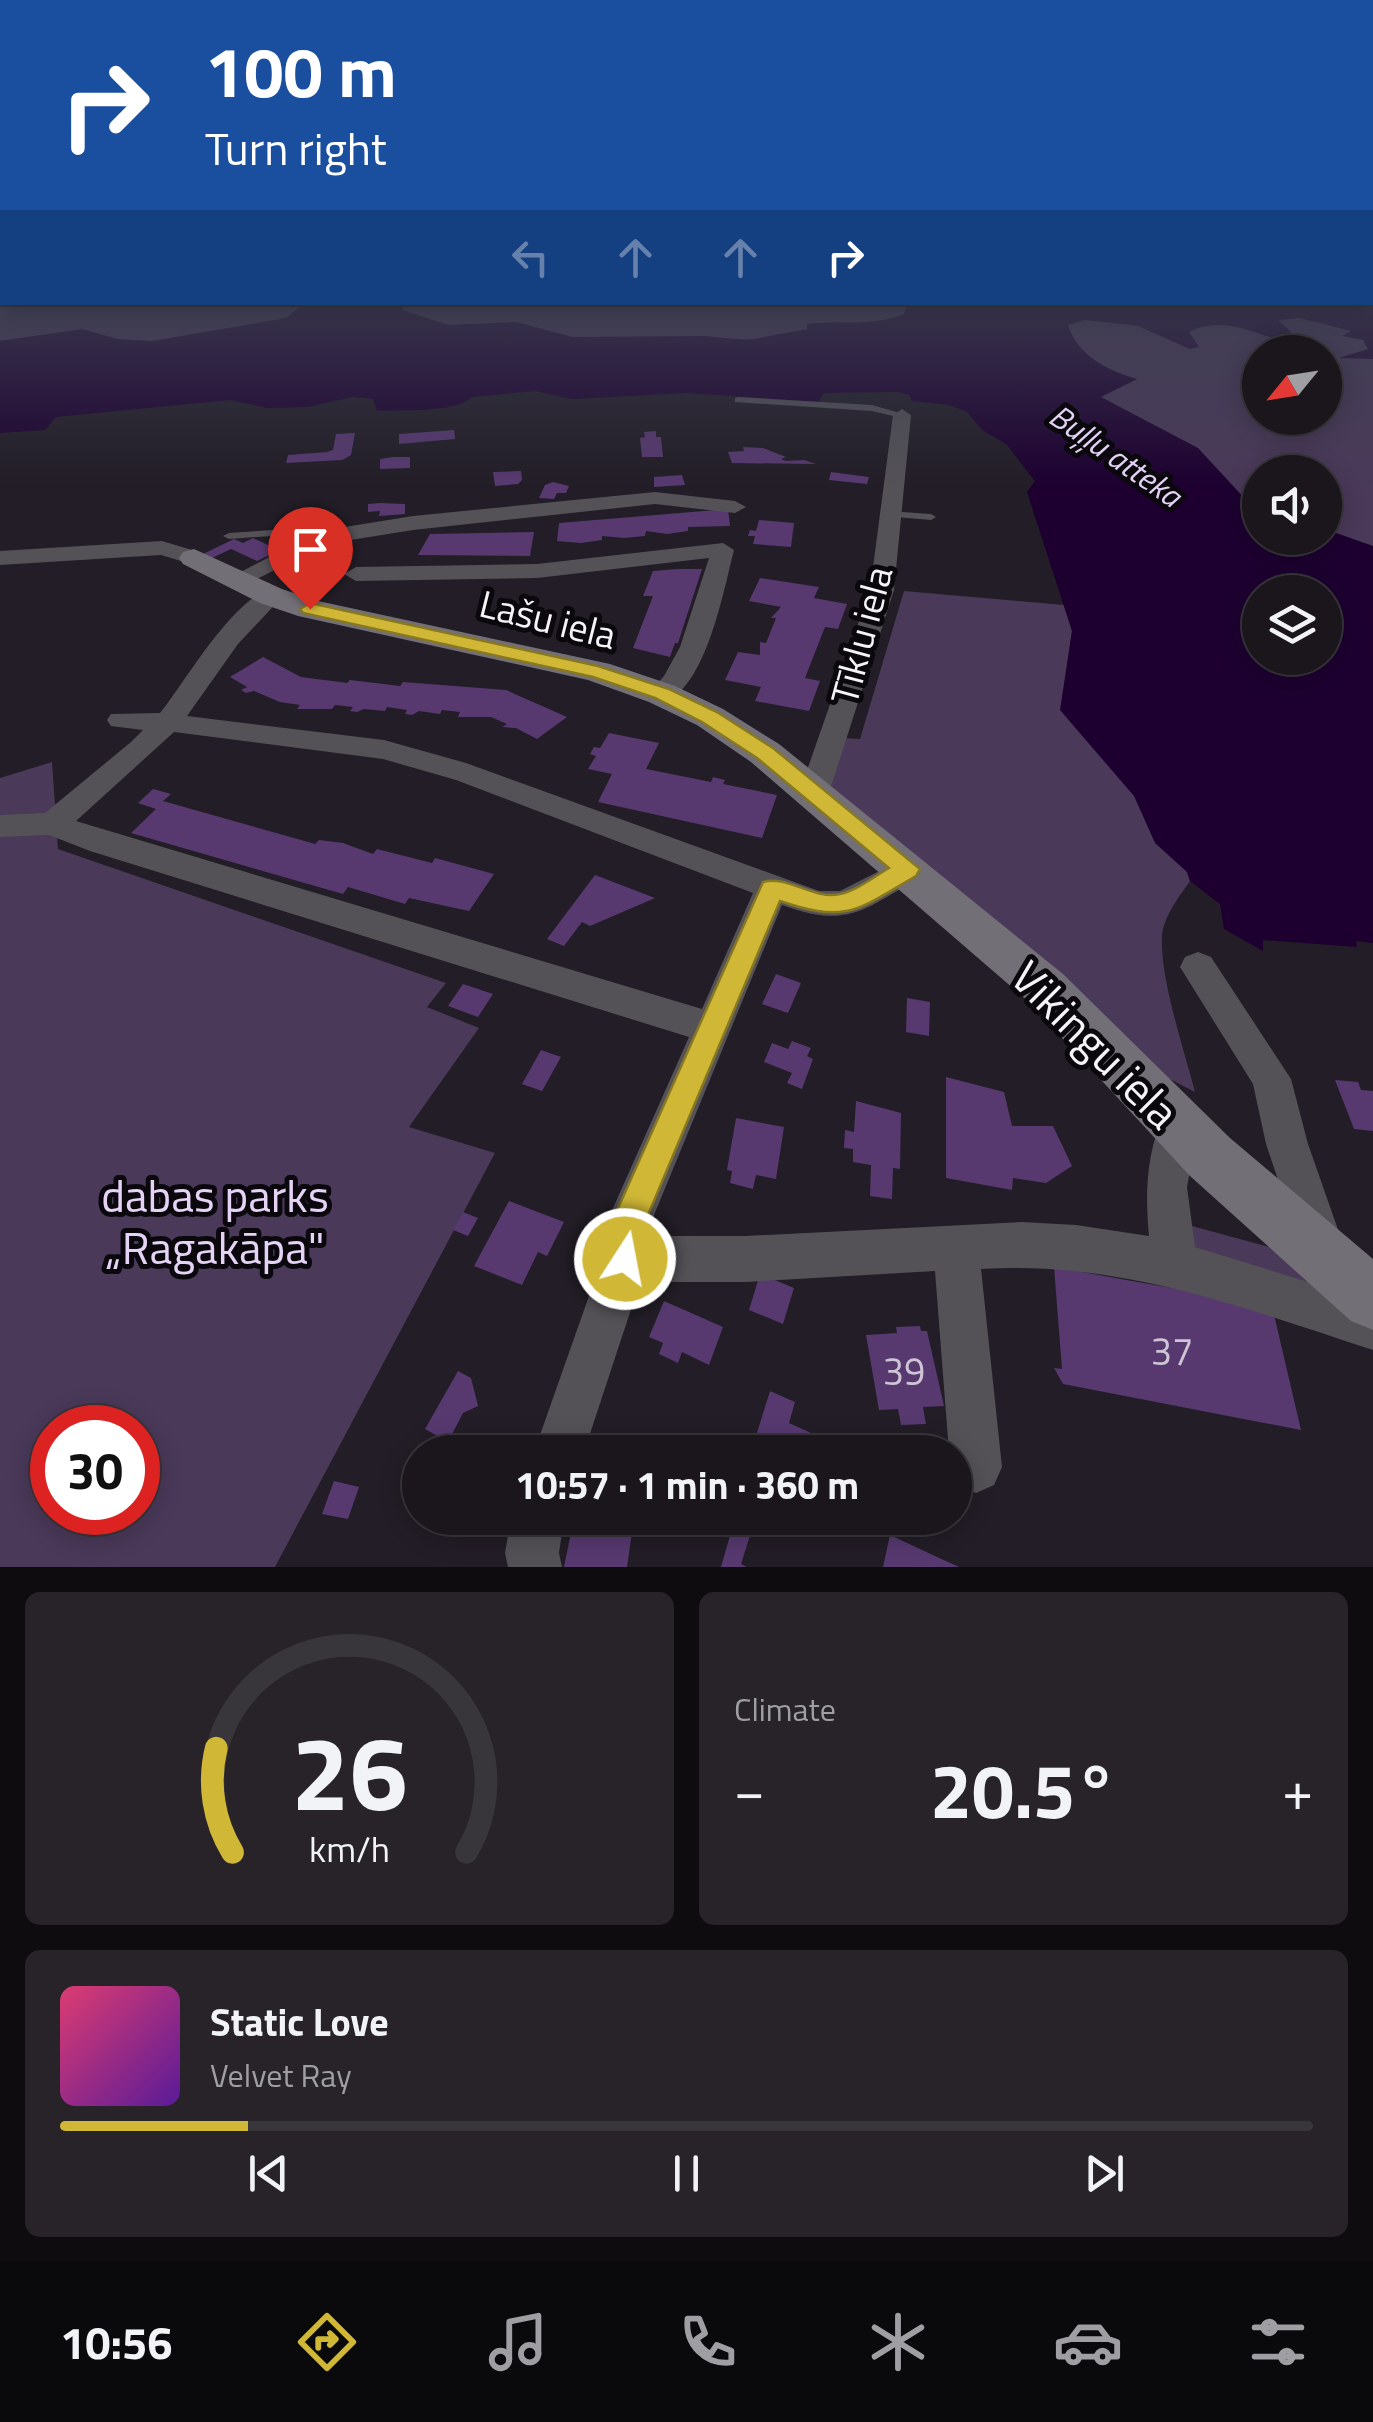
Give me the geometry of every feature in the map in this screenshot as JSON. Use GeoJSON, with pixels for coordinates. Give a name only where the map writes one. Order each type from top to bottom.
{"type":"FeatureCollection","features":[{"type":"Feature","properties":{"kind":"street","name":"Tīklu iela"},"geometry":{"type":"LineString","coordinates":[[814,794],[882,590],[902,415]]}},
{"type":"Feature","properties":{"kind":"street"},"geometry":{"type":"LineString","coordinates":[[238,579],[320,538],[461,517],[648,498],[735,507]]}},
{"type":"Feature","properties":{"kind":"street"},"geometry":{"type":"LineString","coordinates":[[338,616],[367,534]]}},
{"type":"Feature","properties":{"kind":"street","name":"Lašu iela"},"geometry":{"type":"LineString","coordinates":[[0,558],[162,548],[194,558],[271,596],[338,616],[598,672],[662,694],[710,717],[814,794]]}},
{"type":"Feature","properties":{"kind":"street"},"geometry":{"type":"LineString","coordinates":[[356,574],[537,571],[724,550],[690,657],[674,685],[662,694]]}},
{"type":"Feature","properties":{"kind":"street"},"geometry":{"type":"LineString","coordinates":[[52,824],[98,788],[167,722],[246,621],[271,596]]}},
{"type":"Feature","properties":{"kind":"street"},"geometry":{"type":"LineString","coordinates":[[120,720],[167,722],[384,750],[466,773],[817,904],[845,904],[907,869]]}},
{"type":"Feature","properties":{"kind":"street","name":"Vikingu iela"},"geometry":{"type":"LineString","coordinates":[[814,794],[1046,988],[1178,1127],[1373,1299]]}},
{"type":"Feature","properties":{"kind":"street"},"geometry":{"type":"LineString","coordinates":[[0,826],[52,824],[100,843],[712,1028]]}},
{"type":"Feature","properties":{"kind":"street"},"geometry":{"type":"LineString","coordinates":[[565,1435],[625,1259],[632,1215],[772,889]]}},
{"type":"Feature","properties":{"kind":"street"},"geometry":{"type":"LineString","coordinates":[[1198,967],[1271,1079],[1287,1144],[1328,1263]]}},
{"type":"Feature","properties":{"kind":"street"},"geometry":{"type":"LineString","coordinates":[[1174,1263],[1166,1187],[1178,1127]]}},
{"type":"Feature","properties":{"kind":"street"},"geometry":{"type":"LineString","coordinates":[[625,1259],[745,1259],[1022,1244],[1076,1247],[1174,1263],[1373,1326]]}},
{"type":"Feature","properties":{"kind":"street"},"geometry":{"type":"LineString","coordinates":[[956,1247],[976,1467]]}},
{"type":"Feature","properties":{"kind":"street"},"geometry":{"type":"LineString","coordinates":[[535,1535],[532,1553],[535,1567]]}},
{"type":"Feature","properties":{"kind":"lane"},"geometry":{"type":"LineString","coordinates":[[738,400],[872,408],[902,415]]}},
{"type":"Feature","properties":{"kind":"lane"},"geometry":{"type":"LineString","coordinates":[[888,514],[931,517]]}},
{"type":"Feature","properties":{"kind":"lane"},"geometry":{"type":"LineString","coordinates":[[229,536],[301,532],[320,538]]}},
{"type":"Feature","properties":{"kind":"green space"},"geometry":{"type":"Polygon","coordinates":[[[62,341],[702,341],[30,367],[62,341]]]}},
{"type":"Feature","properties":{"kind":"green space"},"geometry":{"type":"Polygon","coordinates":[[[782,341],[1242,341],[1242,435],[1342,435],[1342,341],[1373,341],[1373,563],[1342,547],[1342,455],[1242,455],[1242,522],[1057,365],[782,341]]]}},
{"type":"Feature","properties":{"kind":"green space"},"geometry":{"type":"Polygon","coordinates":[[[904,591],[1064,605],[1072,631],[1061,710],[1151,761],[1190,881],[1165,922],[1162,954],[1195,1092],[1150,1069],[830,791],[843,738],[860,739],[904,591]]]}},
{"type":"Feature","properties":{"kind":"green space","name":"dabas parks „Ragakāpa\""},"geometry":{"type":"Polygon","coordinates":[[[52,762],[58,849],[446,983],[427,1007],[479,1028],[409,1127],[495,1153],[275,1567],[0,1567],[0,778],[52,762]]]}},
{"type":"Feature","properties":{"kind":"green space"},"geometry":{"type":"Polygon","coordinates":[[[1192,1226],[1280,1250],[1336,1293],[1199,1258],[1184,1231],[1192,1226]]]}},
{"type":"Feature","properties":{"kind":"water","name":"Buļļu atteka"},"geometry":{"type":"Polygon","coordinates":[[[0,341],[1075,341],[1095,360],[1137,379],[1101,397],[1198,448],[1242,496],[1242,555],[1342,555],[1342,535],[1373,546],[1373,943],[1356,941],[1357,947],[1263,940],[1263,951],[1224,929],[1220,904],[1190,881],[1187,872],[1155,843],[1134,796],[1060,710],[1072,631],[1027,492],[1035,481],[1006,444],[982,430],[967,412],[949,405],[912,401],[909,395],[898,392],[824,393],[818,402],[688,393],[573,399],[535,391],[473,397],[452,406],[414,410],[377,411],[373,399],[353,397],[307,407],[267,408],[230,400],[56,417],[45,430],[0,433],[0,341]]]}},
{"type":"Feature","properties":{"kind":"water"},"geometry":{"type":"Polygon","coordinates":[[[1172,341],[1195,341],[1199,347],[1190,349],[1172,341]]]}},
{"type":"Feature","properties":{"kind":"water"},"geometry":{"type":"Polygon","coordinates":[[[1364,341],[1373,341],[1373,359],[1342,357],[1368,349],[1364,341]]]}},
{"type":"Feature","properties":{"kind":"building"},"geometry":{"type":"Polygon","coordinates":[[[454,430],[455,439],[399,444],[399,434],[454,430]]]}},
{"type":"Feature","properties":{"kind":"building"},"geometry":{"type":"Polygon","coordinates":[[[656,431],[656,437],[661,437],[663,457],[642,457],[640,438],[645,437],[644,432],[656,431]]]}},
{"type":"Feature","properties":{"kind":"building"},"geometry":{"type":"Polygon","coordinates":[[[355,433],[351,455],[342,460],[286,463],[288,455],[333,450],[336,434],[355,433]]]}},
{"type":"Feature","properties":{"kind":"building"},"geometry":{"type":"Polygon","coordinates":[[[743,447],[763,448],[786,457],[781,459],[786,461],[816,464],[732,463],[728,452],[744,451],[743,447]]]}},
{"type":"Feature","properties":{"kind":"building"},"geometry":{"type":"Polygon","coordinates":[[[410,457],[410,468],[380,469],[380,459],[410,457]]]}},
{"type":"Feature","properties":{"kind":"building"},"geometry":{"type":"Polygon","coordinates":[[[521,471],[518,484],[495,486],[493,472],[521,471]]]}},
{"type":"Feature","properties":{"kind":"building"},"geometry":{"type":"Polygon","coordinates":[[[831,472],[869,477],[867,484],[829,480],[831,472]]]}},
{"type":"Feature","properties":{"kind":"building"},"geometry":{"type":"Polygon","coordinates":[[[682,475],[685,485],[654,487],[654,477],[682,475]]]}},
{"type":"Feature","properties":{"kind":"building"},"geometry":{"type":"Polygon","coordinates":[[[553,482],[569,486],[566,493],[557,493],[554,499],[539,498],[545,485],[553,482]]]}},
{"type":"Feature","properties":{"kind":"building"},"geometry":{"type":"Polygon","coordinates":[[[368,504],[405,504],[405,514],[379,516],[380,511],[368,512],[368,504]]]}},
{"type":"Feature","properties":{"kind":"building"},"geometry":{"type":"Polygon","coordinates":[[[728,509],[730,526],[688,527],[688,531],[667,534],[646,531],[645,536],[624,538],[602,536],[602,540],[581,543],[557,541],[559,523],[728,509]]]}},
{"type":"Feature","properties":{"kind":"building"},"geometry":{"type":"Polygon","coordinates":[[[759,520],[794,523],[791,547],[753,544],[755,536],[748,536],[750,530],[756,531],[759,520]]]}},
{"type":"Feature","properties":{"kind":"building"},"geometry":{"type":"Polygon","coordinates":[[[534,532],[530,556],[418,555],[430,534],[534,532]]]}},
{"type":"Feature","properties":{"kind":"building"},"geometry":{"type":"Polygon","coordinates":[[[253,538],[279,550],[257,561],[231,549],[212,558],[203,554],[234,539],[243,543],[253,538]]]}},
{"type":"Feature","properties":{"kind":"building"},"geometry":{"type":"Polygon","coordinates":[[[702,569],[678,643],[670,657],[633,648],[653,596],[643,596],[653,571],[702,569]]]}},
{"type":"Feature","properties":{"kind":"building"},"geometry":{"type":"Polygon","coordinates":[[[760,578],[819,587],[814,598],[847,604],[838,629],[825,627],[805,678],[820,681],[809,711],[755,701],[761,687],[725,680],[738,652],[760,655],[760,642],[766,643],[776,618],[771,618],[781,607],[749,601],[760,578]]]}},
{"type":"Feature","properties":{"kind":"building"},"geometry":{"type":"Polygon","coordinates":[[[263,657],[301,677],[347,683],[350,680],[400,686],[403,682],[506,690],[567,717],[537,739],[516,728],[502,727],[507,724],[491,717],[458,717],[460,712],[419,711],[412,715],[405,714],[407,710],[387,707],[385,711],[357,712],[350,711],[353,707],[335,705],[332,709],[297,709],[300,705],[254,691],[246,693],[241,690],[247,687],[230,677],[263,657]]]}},
{"type":"Feature","properties":{"kind":"building"},"geometry":{"type":"Polygon","coordinates":[[[609,733],[659,743],[646,769],[711,782],[713,777],[725,780],[723,784],[777,795],[762,838],[598,802],[612,774],[588,769],[596,756],[590,754],[594,747],[600,748],[609,733]]]}},
{"type":"Feature","properties":{"kind":"building"},"geometry":{"type":"Polygon","coordinates":[[[153,789],[171,794],[163,801],[315,844],[319,840],[343,843],[373,854],[377,849],[432,863],[435,858],[494,874],[469,911],[409,898],[405,904],[348,887],[343,894],[131,833],[156,809],[138,803],[153,789]]]}},
{"type":"Feature","properties":{"kind":"building"},"geometry":{"type":"Polygon","coordinates":[[[595,875],[655,898],[590,926],[582,922],[564,946],[547,939],[595,875]]]}},
{"type":"Feature","properties":{"kind":"building"},"geometry":{"type":"Polygon","coordinates":[[[776,974],[801,983],[788,1013],[762,1004],[776,974]]]}},
{"type":"Feature","properties":{"kind":"building"},"geometry":{"type":"Polygon","coordinates":[[[463,984],[493,994],[478,1017],[448,1006],[463,984]]]}},
{"type":"Feature","properties":{"kind":"building"},"geometry":{"type":"Polygon","coordinates":[[[907,998],[930,1002],[929,1036],[906,1032],[907,998]]]}},
{"type":"Feature","properties":{"kind":"building"},"geometry":{"type":"Polygon","coordinates":[[[792,1041],[811,1048],[807,1056],[813,1059],[802,1089],[787,1083],[792,1073],[764,1062],[772,1043],[788,1049],[792,1041]]]}},
{"type":"Feature","properties":{"kind":"building"},"geometry":{"type":"Polygon","coordinates":[[[541,1050],[561,1057],[542,1091],[522,1084],[541,1050]]]}},
{"type":"Feature","properties":{"kind":"building"},"geometry":{"type":"Polygon","coordinates":[[[946,1077],[1004,1092],[1012,1126],[1053,1126],[1072,1166],[1046,1183],[1013,1178],[1012,1190],[946,1178],[946,1077]]]}},
{"type":"Feature","properties":{"kind":"building"},"geometry":{"type":"Polygon","coordinates":[[[1335,1080],[1358,1082],[1361,1090],[1373,1091],[1373,1131],[1354,1129],[1335,1080]]]}},
{"type":"Feature","properties":{"kind":"building"},"geometry":{"type":"Polygon","coordinates":[[[856,1101],[901,1113],[900,1169],[893,1168],[892,1199],[870,1196],[871,1165],[853,1162],[853,1149],[844,1148],[845,1130],[854,1132],[856,1101]]]}},
{"type":"Feature","properties":{"kind":"building"},"geometry":{"type":"Polygon","coordinates":[[[736,1118],[784,1127],[776,1179],[756,1175],[753,1189],[730,1183],[732,1171],[727,1170],[736,1118]]]}},
{"type":"Feature","properties":{"kind":"building"},"geometry":{"type":"Polygon","coordinates":[[[509,1201],[564,1222],[547,1256],[538,1252],[522,1285],[474,1266],[509,1201]]]}},
{"type":"Feature","properties":{"kind":"building"},"geometry":{"type":"Polygon","coordinates":[[[463,1212],[478,1218],[468,1236],[453,1230],[463,1212]]]}},
{"type":"Feature","properties":{"kind":"building"},"geometry":{"type":"Polygon","coordinates":[[[1054,1267],[1272,1306],[1301,1430],[1063,1384],[1054,1368],[1062,1369],[1054,1267]]]}},
{"type":"Feature","properties":{"kind":"building"},"geometry":{"type":"Polygon","coordinates":[[[760,1274],[794,1288],[783,1324],[749,1310],[760,1274]]]}},
{"type":"Feature","properties":{"kind":"building"},"geometry":{"type":"Polygon","coordinates":[[[664,1301],[723,1327],[709,1365],[682,1352],[678,1363],[659,1354],[663,1343],[649,1337],[664,1301]]]}},
{"type":"Feature","properties":{"kind":"building"},"geometry":{"type":"Polygon","coordinates":[[[920,1326],[921,1331],[927,1331],[944,1406],[923,1407],[926,1424],[901,1425],[898,1409],[879,1410],[866,1335],[897,1333],[896,1327],[920,1326]]]}},
{"type":"Feature","properties":{"kind":"building"},"geometry":{"type":"Polygon","coordinates":[[[458,1371],[471,1378],[478,1406],[463,1413],[452,1435],[436,1435],[425,1429],[458,1371]]]}},
{"type":"Feature","properties":{"kind":"building"},"geometry":{"type":"Polygon","coordinates":[[[770,1391],[795,1402],[789,1423],[816,1435],[756,1435],[770,1391]]]}},
{"type":"Feature","properties":{"kind":"building"},"geometry":{"type":"Polygon","coordinates":[[[334,1481],[359,1487],[348,1519],[322,1514],[334,1481]]]}},
{"type":"Feature","properties":{"kind":"building"},"geometry":{"type":"Polygon","coordinates":[[[571,1535],[632,1535],[627,1567],[564,1567],[571,1535]]]}},
{"type":"Feature","properties":{"kind":"building"},"geometry":{"type":"Polygon","coordinates":[[[730,1535],[750,1535],[741,1564],[747,1567],[721,1567],[730,1535]]]}},
{"type":"Feature","properties":{"kind":"building"},"geometry":{"type":"Polygon","coordinates":[[[890,1535],[959,1567],[883,1567],[890,1535]]]}},
{"type":"Feature","properties":{"kind":"route"},"geometry":{"type":"LineString","coordinates":[[310,609],[598,672],[662,694],[710,717],[765,753],[907,869],[873,892],[845,904],[817,904],[772,889],[632,1215],[625,1259]]}}]}
